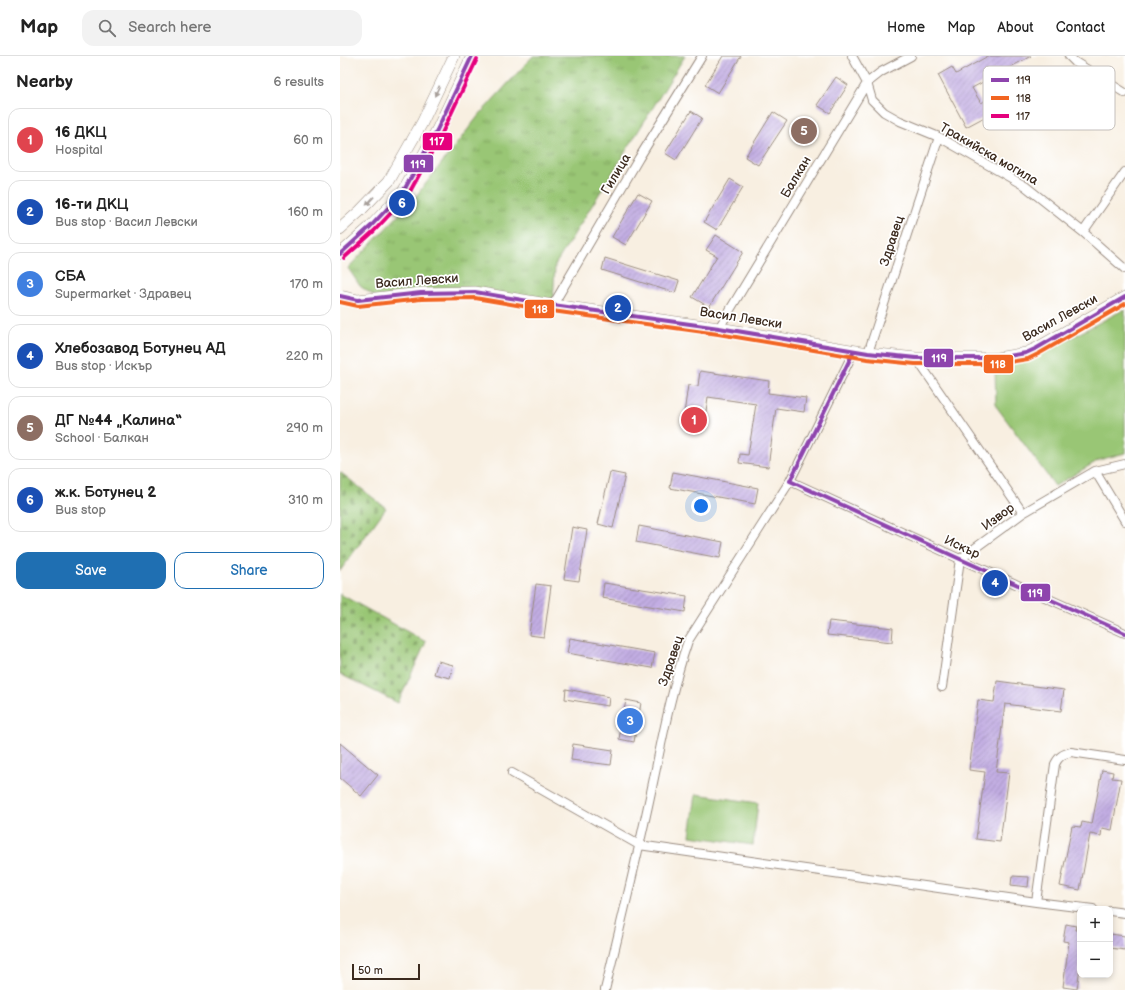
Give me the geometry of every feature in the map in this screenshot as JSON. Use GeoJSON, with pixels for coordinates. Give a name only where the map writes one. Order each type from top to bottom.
{"type":"FeatureCollection","features":[{"type":"Feature","properties":{"kind":"street"},"geometry":{"type":"LineString","coordinates":[[340,229],[360,211],[389,180],[422,124],[454,56]]}},
{"type":"Feature","properties":{"kind":"street"},"geometry":{"type":"LineString","coordinates":[[340,254],[370,227],[403,192],[437,130],[472,56]]}},
{"type":"Feature","properties":{"kind":"street","name":"Гилица"},"geometry":{"type":"LineString","coordinates":[[553,305],[702,56]]}},
{"type":"Feature","properties":{"kind":"street","name":"Тракийска могила"},"geometry":{"type":"LineString","coordinates":[[852,56],[867,83],[872,100],[884,112],[900,121],[939,137],[1025,186],[1083,232],[1125,269]]}},
{"type":"Feature","properties":{"kind":"street","name":"Балкан"},"geometry":{"type":"LineString","coordinates":[[719,328],[867,83],[881,72],[911,56]]}},
{"type":"Feature","properties":{"kind":"street"},"geometry":{"type":"LineString","coordinates":[[1069,56],[1081,66]]}},
{"type":"Feature","properties":{"kind":"street"},"geometry":{"type":"LineString","coordinates":[[1115,87],[1125,93]]}},
{"type":"Feature","properties":{"kind":"street","name":"Здравец"},"geometry":{"type":"LineString","coordinates":[[868,353],[939,137]]}},
{"type":"Feature","properties":{"kind":"street"},"geometry":{"type":"LineString","coordinates":[[1083,232],[1125,172]]}},
{"type":"Feature","properties":{"kind":"street","name":"Васил Левски"},"geometry":{"type":"LineString","coordinates":[[340,296],[358,300],[421,293],[475,292],[553,305],[719,328],[854,351],[916,358],[997,358],[1026,353],[1125,297]]}},
{"type":"Feature","properties":{"kind":"street","name":"Здравец"},"geometry":{"type":"LineString","coordinates":[[605,990],[672,695],[679,666],[688,641],[790,481],[854,351]]}},
{"type":"Feature","properties":{"kind":"street"},"geometry":{"type":"LineString","coordinates":[[916,358],[1023,513]]}},
{"type":"Feature","properties":{"kind":"street","name":"Извор"},"geometry":{"type":"LineString","coordinates":[[960,559],[1023,513],[1095,471],[1125,464]]}},
{"type":"Feature","properties":{"kind":"street"},"geometry":{"type":"LineString","coordinates":[[1095,471],[1125,521]]}},
{"type":"Feature","properties":{"kind":"street","name":"Искър"},"geometry":{"type":"LineString","coordinates":[[790,481],[1125,634]]}},
{"type":"Feature","properties":{"kind":"street"},"geometry":{"type":"LineString","coordinates":[[942,687],[960,559]]}},
{"type":"Feature","properties":{"kind":"street"},"geometry":{"type":"LineString","coordinates":[[1036,902],[1055,764],[1058,757],[1071,752],[1125,760]]}},
{"type":"Feature","properties":{"kind":"street"},"geometry":{"type":"LineString","coordinates":[[512,774],[639,845],[1077,907]]}},
{"type":"Feature","properties":{"kind":"street"},"geometry":{"type":"LineString","coordinates":[[1113,911],[1125,913]]}},
{"type":"Feature","properties":{"kind":"green space"},"geometry":{"type":"Polygon","coordinates":[[[533,56],[685,56],[555,265],[553,305],[475,292],[377,298],[360,286],[348,268],[413,200],[479,115],[533,56]]]}},
{"type":"Feature","properties":{"kind":"green space"},"geometry":{"type":"Polygon","coordinates":[[[1125,309],[1125,453],[1099,460],[1055,486],[996,406],[995,367],[1009,361],[1035,357],[1125,309]]]}},
{"type":"Feature","properties":{"kind":"green space"},"geometry":{"type":"Polygon","coordinates":[[[340,472],[386,508],[340,571],[340,472]]]}},
{"type":"Feature","properties":{"kind":"green space"},"geometry":{"type":"Polygon","coordinates":[[[340,594],[426,642],[398,703],[340,674],[340,594]]]}},
{"type":"Feature","properties":{"kind":"green space"},"geometry":{"type":"Polygon","coordinates":[[[696,794],[758,803],[753,845],[690,836],[696,794]]]}},
{"type":"Feature","properties":{"kind":"building"},"geometry":{"type":"Polygon","coordinates":[[[723,56],[741,56],[718,93],[705,85],[723,56]]]}},
{"type":"Feature","properties":{"kind":"building"},"geometry":{"type":"Polygon","coordinates":[[[988,56],[1031,56],[1013,66],[983,66],[983,82],[972,88],[981,103],[983,102],[983,118],[966,127],[938,75],[952,67],[956,74],[988,56]]]}},
{"type":"Feature","properties":{"kind":"building"},"geometry":{"type":"Polygon","coordinates":[[[836,77],[848,85],[830,113],[817,105],[836,77]]]}},
{"type":"Feature","properties":{"kind":"building"},"geometry":{"type":"Polygon","coordinates":[[[691,111],[702,118],[676,160],[665,153],[691,111]]]}},
{"type":"Feature","properties":{"kind":"building"},"geometry":{"type":"Polygon","coordinates":[[[773,112],[787,121],[758,165],[745,157],[773,112]]]}},
{"type":"Feature","properties":{"kind":"building"},"geometry":{"type":"Polygon","coordinates":[[[730,179],[743,187],[717,230],[704,222],[730,179]]]}},
{"type":"Feature","properties":{"kind":"building"},"geometry":{"type":"Polygon","coordinates":[[[638,193],[652,201],[626,245],[612,237],[638,193]]]}},
{"type":"Feature","properties":{"kind":"building"},"geometry":{"type":"Polygon","coordinates":[[[716,235],[743,252],[709,307],[692,297],[717,256],[706,250],[716,235]]]}},
{"type":"Feature","properties":{"kind":"building"},"geometry":{"type":"Polygon","coordinates":[[[605,258],[679,281],[675,293],[602,270],[605,258]]]}},
{"type":"Feature","properties":{"kind":"building"},"geometry":{"type":"Polygon","coordinates":[[[700,371],[769,381],[768,393],[806,398],[804,412],[776,408],[768,467],[739,463],[740,454],[748,455],[756,404],[708,397],[703,432],[682,428],[688,385],[698,386],[700,371]]]}},
{"type":"Feature","properties":{"kind":"building"},"geometry":{"type":"Polygon","coordinates":[[[610,472],[625,475],[613,528],[598,524],[610,472]]]}},
{"type":"Feature","properties":{"kind":"building"},"geometry":{"type":"Polygon","coordinates":[[[673,472],[758,488],[755,504],[670,488],[673,472]]]}},
{"type":"Feature","properties":{"kind":"building"},"geometry":{"type":"Polygon","coordinates":[[[639,526],[723,542],[720,558],[636,542],[639,526]]]}},
{"type":"Feature","properties":{"kind":"building"},"geometry":{"type":"Polygon","coordinates":[[[572,527],[587,530],[579,581],[564,579],[572,527]]]}},
{"type":"Feature","properties":{"kind":"building"},"geometry":{"type":"Polygon","coordinates":[[[604,583],[687,596],[685,612],[602,598],[604,583]]]}},
{"type":"Feature","properties":{"kind":"building"},"geometry":{"type":"Polygon","coordinates":[[[536,584],[551,586],[544,637],[529,635],[536,584]]]}},
{"type":"Feature","properties":{"kind":"building"},"geometry":{"type":"Polygon","coordinates":[[[829,621],[893,628],[892,642],[827,635],[829,621]]]}},
{"type":"Feature","properties":{"kind":"building"},"geometry":{"type":"Polygon","coordinates":[[[570,638],[655,653],[652,668],[567,653],[570,638]]]}},
{"type":"Feature","properties":{"kind":"building"},"geometry":{"type":"Polygon","coordinates":[[[438,661],[453,665],[450,678],[434,674],[438,661]]]}},
{"type":"Feature","properties":{"kind":"building"},"geometry":{"type":"Polygon","coordinates":[[[997,681],[1064,690],[1061,711],[1005,704],[996,772],[1009,773],[1000,842],[976,839],[985,772],[969,770],[978,700],[994,702],[997,681]]]}},
{"type":"Feature","properties":{"kind":"building"},"geometry":{"type":"Polygon","coordinates":[[[566,689],[609,697],[608,706],[565,699],[566,689]]]}},
{"type":"Feature","properties":{"kind":"building"},"geometry":{"type":"Polygon","coordinates":[[[626,700],[641,703],[634,742],[619,739],[626,700]]]}},
{"type":"Feature","properties":{"kind":"building"},"geometry":{"type":"Polygon","coordinates":[[[340,743],[378,775],[361,796],[340,778],[340,743]]]}},
{"type":"Feature","properties":{"kind":"building"},"geometry":{"type":"Polygon","coordinates":[[[573,744],[613,750],[611,765],[571,760],[573,744]]]}},
{"type":"Feature","properties":{"kind":"building"},"geometry":{"type":"Polygon","coordinates":[[[1102,770],[1113,772],[1112,778],[1121,779],[1112,830],[1102,828],[1101,836],[1090,834],[1080,890],[1060,886],[1072,826],[1081,827],[1082,822],[1092,824],[1102,770]]]}},
{"type":"Feature","properties":{"kind":"building"},"geometry":{"type":"Polygon","coordinates":[[[1012,876],[1029,877],[1028,887],[1011,885],[1012,876]]]}},
{"type":"Feature","properties":{"kind":"building"},"geometry":{"type":"Polygon","coordinates":[[[1066,924],[1076,926],[1077,978],[1078,978],[1077,989],[1063,987],[1069,942],[1063,941],[1066,924]]]}},
{"type":"Feature","properties":{"kind":"building"},"geometry":{"type":"Polygon","coordinates":[[[1113,934],[1125,936],[1125,950],[1113,948],[1113,934]]]}},
{"type":"Feature","properties":{"kind":"transit line","name":"119"},"geometry":{"type":"LineString","coordinates":[[340,254],[370,227],[403,192],[437,130],[472,56]]}},
{"type":"Feature","properties":{"kind":"transit line","name":"117"},"geometry":{"type":"LineString","coordinates":[[344,258],[374,231],[408,195],[442,133],[477,59]]}},
{"type":"Feature","properties":{"kind":"transit line","name":"119"},"geometry":{"type":"LineString","coordinates":[[340,296],[358,300],[421,293],[475,292],[553,305],[719,328],[868,353],[916,358],[997,358],[1026,353],[1125,297]]}},
{"type":"Feature","properties":{"kind":"transit line","name":"118"},"geometry":{"type":"LineString","coordinates":[[340,302],[358,306],[421,299],[475,298],[552,311],[718,334],[867,359],[915,364],[998,364],[1028,359],[1125,304]]}},
{"type":"Feature","properties":{"kind":"transit line","name":"119"},"geometry":{"type":"LineString","coordinates":[[854,351],[790,481],[1125,633]]}},
{"type":"Feature","properties":{"kind":"place","name":"ДГ №44 „Калина“"},"geometry":{"type":"Point","coordinates":[804,131]}},
{"type":"Feature","properties":{"kind":"place","name":"ж.к. Ботунец 2"},"geometry":{"type":"Point","coordinates":[402,203]}},
{"type":"Feature","properties":{"kind":"place","name":"16-ти ДКЦ"},"geometry":{"type":"Point","coordinates":[618,308]}},
{"type":"Feature","properties":{"kind":"place","name":"16 ДКЦ"},"geometry":{"type":"Point","coordinates":[694,420]}},
{"type":"Feature","properties":{"kind":"place","name":"Хлебозавод Ботунец АД"},"geometry":{"type":"Point","coordinates":[995,583]}},
{"type":"Feature","properties":{"kind":"place","name":"СБА"},"geometry":{"type":"Point","coordinates":[630,721]}}]}
